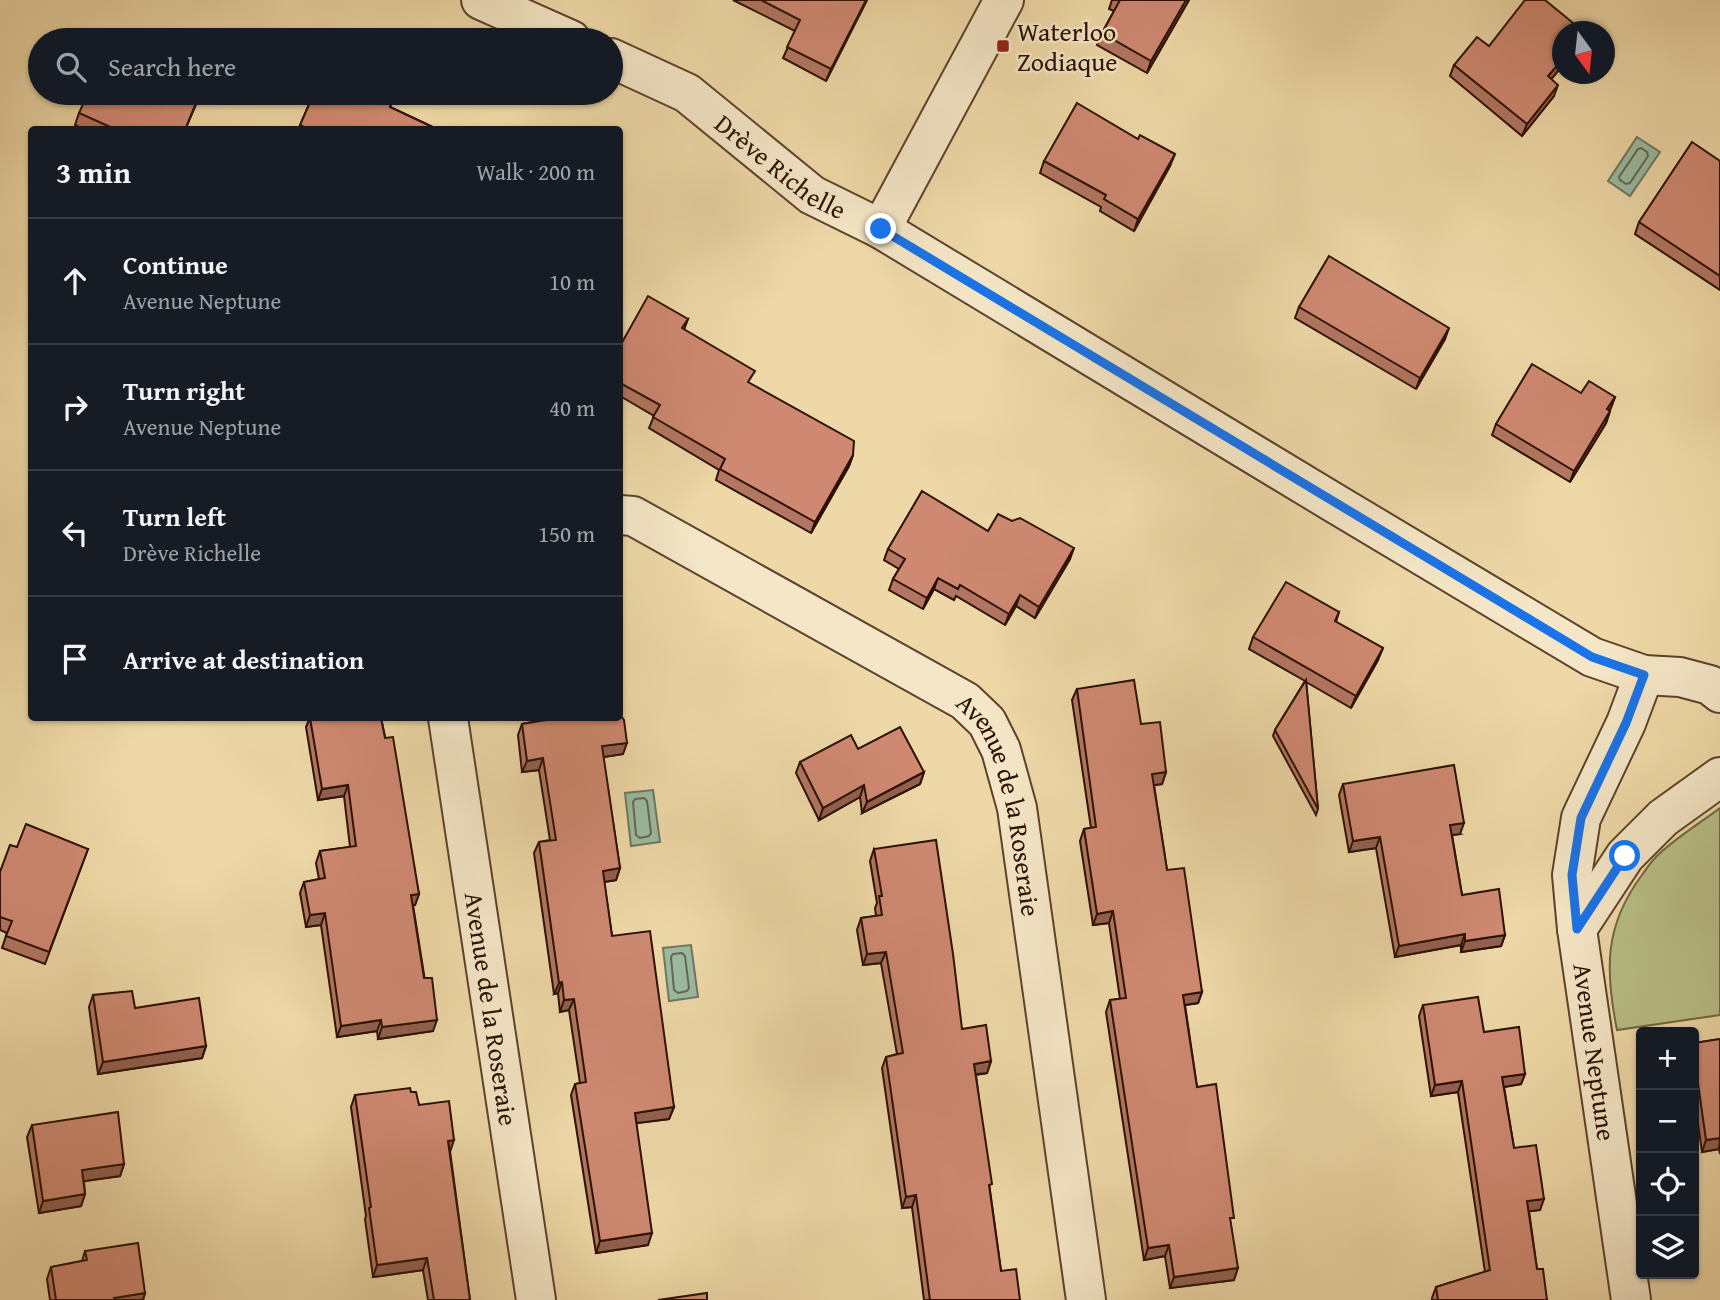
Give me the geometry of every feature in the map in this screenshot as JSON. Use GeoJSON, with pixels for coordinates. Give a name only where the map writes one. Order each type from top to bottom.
{"type":"FeatureCollection","features":[{"type":"Feature","properties":{"kind":"street"},"geometry":{"type":"LineString","coordinates":[[481,0],[544,28]]}},
{"type":"Feature","properties":{"kind":"street"},"geometry":{"type":"LineString","coordinates":[[881,229],[1004,0]]}},
{"type":"Feature","properties":{"kind":"street","name":"Drève Richelle"},"geometry":{"type":"LineString","coordinates":[[623,64],[687,93],[812,195],[881,229],[1592,657],[1644,675],[1680,677],[1710,685],[1720,693]]}},
{"type":"Feature","properties":{"kind":"street","name":"Avenue de la Roseraie"},"geometry":{"type":"LineString","coordinates":[[623,515],[633,516],[965,701],[987,722],[1001,750],[1017,808],[1086,1300]]}},
{"type":"Feature","properties":{"kind":"street","name":"Avenue Neptune"},"geometry":{"type":"LineString","coordinates":[[1631,1300],[1577,929],[1572,875],[1581,818],[1626,723],[1644,675]]}},
{"type":"Feature","properties":{"kind":"street","name":"Avenue de la Roseraie"},"geometry":{"type":"LineString","coordinates":[[448,721],[536,1300]]}},
{"type":"Feature","properties":{"kind":"street","name":"Avenue Neptune"},"geometry":{"type":"LineString","coordinates":[[1577,929],[1625,856],[1664,818],[1720,777]]}},
{"type":"Feature","properties":{"kind":"shaded area"},"geometry":{"type":"Polygon","coordinates":[[[1720,808],[1720,1015],[1617,1030],[1610,988],[1610,968],[1614,931],[1620,912],[1656,856],[1720,808]]]}},
{"type":"Feature","properties":{"kind":"water"},"geometry":{"type":"Polygon","coordinates":[[[1637,137],[1660,152],[1630,196],[1608,181],[1637,137]]]}},
{"type":"Feature","properties":{"kind":"water"},"geometry":{"type":"Polygon","coordinates":[[[653,790],[660,842],[631,846],[625,793],[653,790]]]}},
{"type":"Feature","properties":{"kind":"water"},"geometry":{"type":"Polygon","coordinates":[[[691,945],[698,997],[669,1001],[663,948],[691,945]]]}},
{"type":"Feature","properties":{"kind":"building"},"geometry":{"type":"Polygon","coordinates":[[[761,0],[866,0],[831,69],[787,47],[800,20],[761,0]]]}},
{"type":"Feature","properties":{"kind":"building"},"geometry":{"type":"Polygon","coordinates":[[[1120,0],[1186,0],[1151,61],[1102,33],[1120,0]]]}},
{"type":"Feature","properties":{"kind":"building"},"geometry":{"type":"Polygon","coordinates":[[[1525,0],[1545,0],[1571,21],[1552,21],[1552,71],[1548,76],[1552,84],[1558,85],[1527,124],[1454,65],[1477,37],[1489,46],[1525,0]]]}},
{"type":"Feature","properties":{"kind":"building"},"geometry":{"type":"Polygon","coordinates":[[[1077,103],[1138,139],[1140,135],[1175,154],[1138,219],[1104,199],[1106,195],[1044,161],[1077,103]]]}},
{"type":"Feature","properties":{"kind":"building"},"geometry":{"type":"Polygon","coordinates":[[[83,105],[195,105],[187,126],[108,126],[79,113],[83,105]]]}},
{"type":"Feature","properties":{"kind":"building"},"geometry":{"type":"Polygon","coordinates":[[[309,105],[391,105],[390,107],[430,126],[302,126],[300,125],[309,105]]]}},
{"type":"Feature","properties":{"kind":"building"},"geometry":{"type":"Polygon","coordinates":[[[1692,142],[1720,161],[1720,276],[1639,222],[1692,142]]]}},
{"type":"Feature","properties":{"kind":"building"},"geometry":{"type":"Polygon","coordinates":[[[1329,256],[1449,328],[1420,378],[1299,307],[1329,256]]]}},
{"type":"Feature","properties":{"kind":"building"},"geometry":{"type":"Polygon","coordinates":[[[648,296],[688,319],[682,328],[755,371],[748,382],[854,441],[853,455],[815,522],[720,469],[725,459],[653,417],[660,405],[623,385],[623,341],[648,296]]]}},
{"type":"Feature","properties":{"kind":"building"},"geometry":{"type":"Polygon","coordinates":[[[1532,364],[1581,393],[1589,381],[1615,397],[1607,409],[1610,411],[1574,471],[1496,424],[1532,364]]]}},
{"type":"Feature","properties":{"kind":"building"},"geometry":{"type":"Polygon","coordinates":[[[922,491],[988,531],[998,514],[1012,521],[1020,518],[1074,548],[1039,607],[1020,595],[1009,614],[960,585],[958,589],[938,578],[927,598],[893,579],[905,559],[888,549],[922,491]]]}},
{"type":"Feature","properties":{"kind":"building"},"geometry":{"type":"Polygon","coordinates":[[[1286,582],[1339,612],[1335,621],[1383,648],[1356,696],[1253,637],[1286,582]]]}},
{"type":"Feature","properties":{"kind":"building"},"geometry":{"type":"Polygon","coordinates":[[[1134,680],[1141,724],[1160,722],[1166,772],[1152,774],[1167,870],[1184,868],[1202,992],[1183,995],[1197,1087],[1216,1084],[1238,1268],[1174,1277],[1169,1245],[1148,1248],[1110,1000],[1126,998],[1113,911],[1097,914],[1084,829],[1096,827],[1077,689],[1134,680]]]}},
{"type":"Feature","properties":{"kind":"building"},"geometry":{"type":"Polygon","coordinates":[[[1306,680],[1318,809],[1275,730],[1306,680]]]}},
{"type":"Feature","properties":{"kind":"building"},"geometry":{"type":"Polygon","coordinates":[[[624,720],[627,743],[602,746],[620,868],[603,871],[612,936],[650,931],[674,1107],[635,1113],[652,1233],[600,1241],[575,1084],[586,1082],[574,999],[564,1000],[562,982],[559,983],[539,842],[556,840],[543,758],[527,761],[522,724],[540,721],[624,720]]]}},
{"type":"Feature","properties":{"kind":"building"},"geometry":{"type":"Polygon","coordinates":[[[311,721],[382,721],[385,738],[393,737],[419,894],[411,895],[424,978],[432,978],[437,1020],[382,1027],[381,1020],[341,1026],[325,913],[310,915],[304,882],[325,878],[320,851],[356,846],[348,785],[322,789],[311,721]]]}},
{"type":"Feature","properties":{"kind":"building"},"geometry":{"type":"Polygon","coordinates":[[[900,727],[924,772],[867,802],[864,785],[823,808],[800,762],[851,735],[858,749],[900,727]]]}},
{"type":"Feature","properties":{"kind":"building"},"geometry":{"type":"Polygon","coordinates":[[[1454,765],[1464,823],[1450,825],[1462,895],[1499,889],[1505,935],[1465,941],[1465,934],[1399,946],[1380,837],[1353,841],[1343,784],[1454,765]]]}},
{"type":"Feature","properties":{"kind":"building"},"geometry":{"type":"Polygon","coordinates":[[[26,824],[88,849],[49,952],[6,936],[12,921],[0,917],[0,872],[10,845],[17,847],[26,824]]]}},
{"type":"Feature","properties":{"kind":"building"},"geometry":{"type":"Polygon","coordinates":[[[936,840],[962,1029],[986,1025],[991,1061],[974,1064],[992,1184],[989,1185],[1001,1271],[1016,1269],[1020,1300],[930,1300],[916,1195],[906,1197],[886,1057],[903,1053],[886,952],[867,954],[861,918],[882,915],[879,896],[882,896],[874,849],[936,840]]]}},
{"type":"Feature","properties":{"kind":"building"},"geometry":{"type":"Polygon","coordinates":[[[132,991],[135,1008],[199,998],[206,1046],[103,1062],[93,995],[132,991]]]}},
{"type":"Feature","properties":{"kind":"building"},"geometry":{"type":"Polygon","coordinates":[[[1478,997],[1484,1032],[1519,1027],[1525,1074],[1502,1077],[1514,1148],[1536,1145],[1544,1199],[1527,1201],[1537,1269],[1543,1269],[1547,1300],[1438,1300],[1436,1287],[1490,1270],[1462,1081],[1435,1085],[1423,1005],[1478,997]]]}},
{"type":"Feature","properties":{"kind":"building"},"geometry":{"type":"Polygon","coordinates":[[[1720,1039],[1720,1138],[1706,1140],[1699,1090],[1699,1042],[1720,1039]]]}},
{"type":"Feature","properties":{"kind":"building"},"geometry":{"type":"Polygon","coordinates":[[[410,1088],[411,1092],[416,1092],[419,1105],[449,1101],[454,1140],[448,1141],[470,1300],[434,1300],[427,1258],[377,1265],[355,1095],[410,1088]]]}},
{"type":"Feature","properties":{"kind":"building"},"geometry":{"type":"Polygon","coordinates":[[[118,1112],[124,1164],[82,1170],[85,1194],[43,1201],[32,1125],[118,1112]]]}},
{"type":"Feature","properties":{"kind":"building"},"geometry":{"type":"Polygon","coordinates":[[[138,1243],[145,1293],[114,1298],[115,1300],[56,1300],[51,1267],[87,1260],[85,1251],[138,1243]]]}},
{"type":"Feature","properties":{"kind":"building"},"geometry":{"type":"Polygon","coordinates":[[[707,1293],[707,1300],[658,1300],[707,1293]]]}},
{"type":"Feature","properties":{"kind":"place","name":"Waterloo Zodiaque"},"geometry":{"type":"Point","coordinates":[1003,46]}},
{"type":"Feature","properties":{"kind":"route"},"geometry":{"type":"LineString","coordinates":[[881,229],[1592,657],[1644,675],[1626,723],[1581,818],[1572,875],[1577,929],[1625,856]]}}]}
